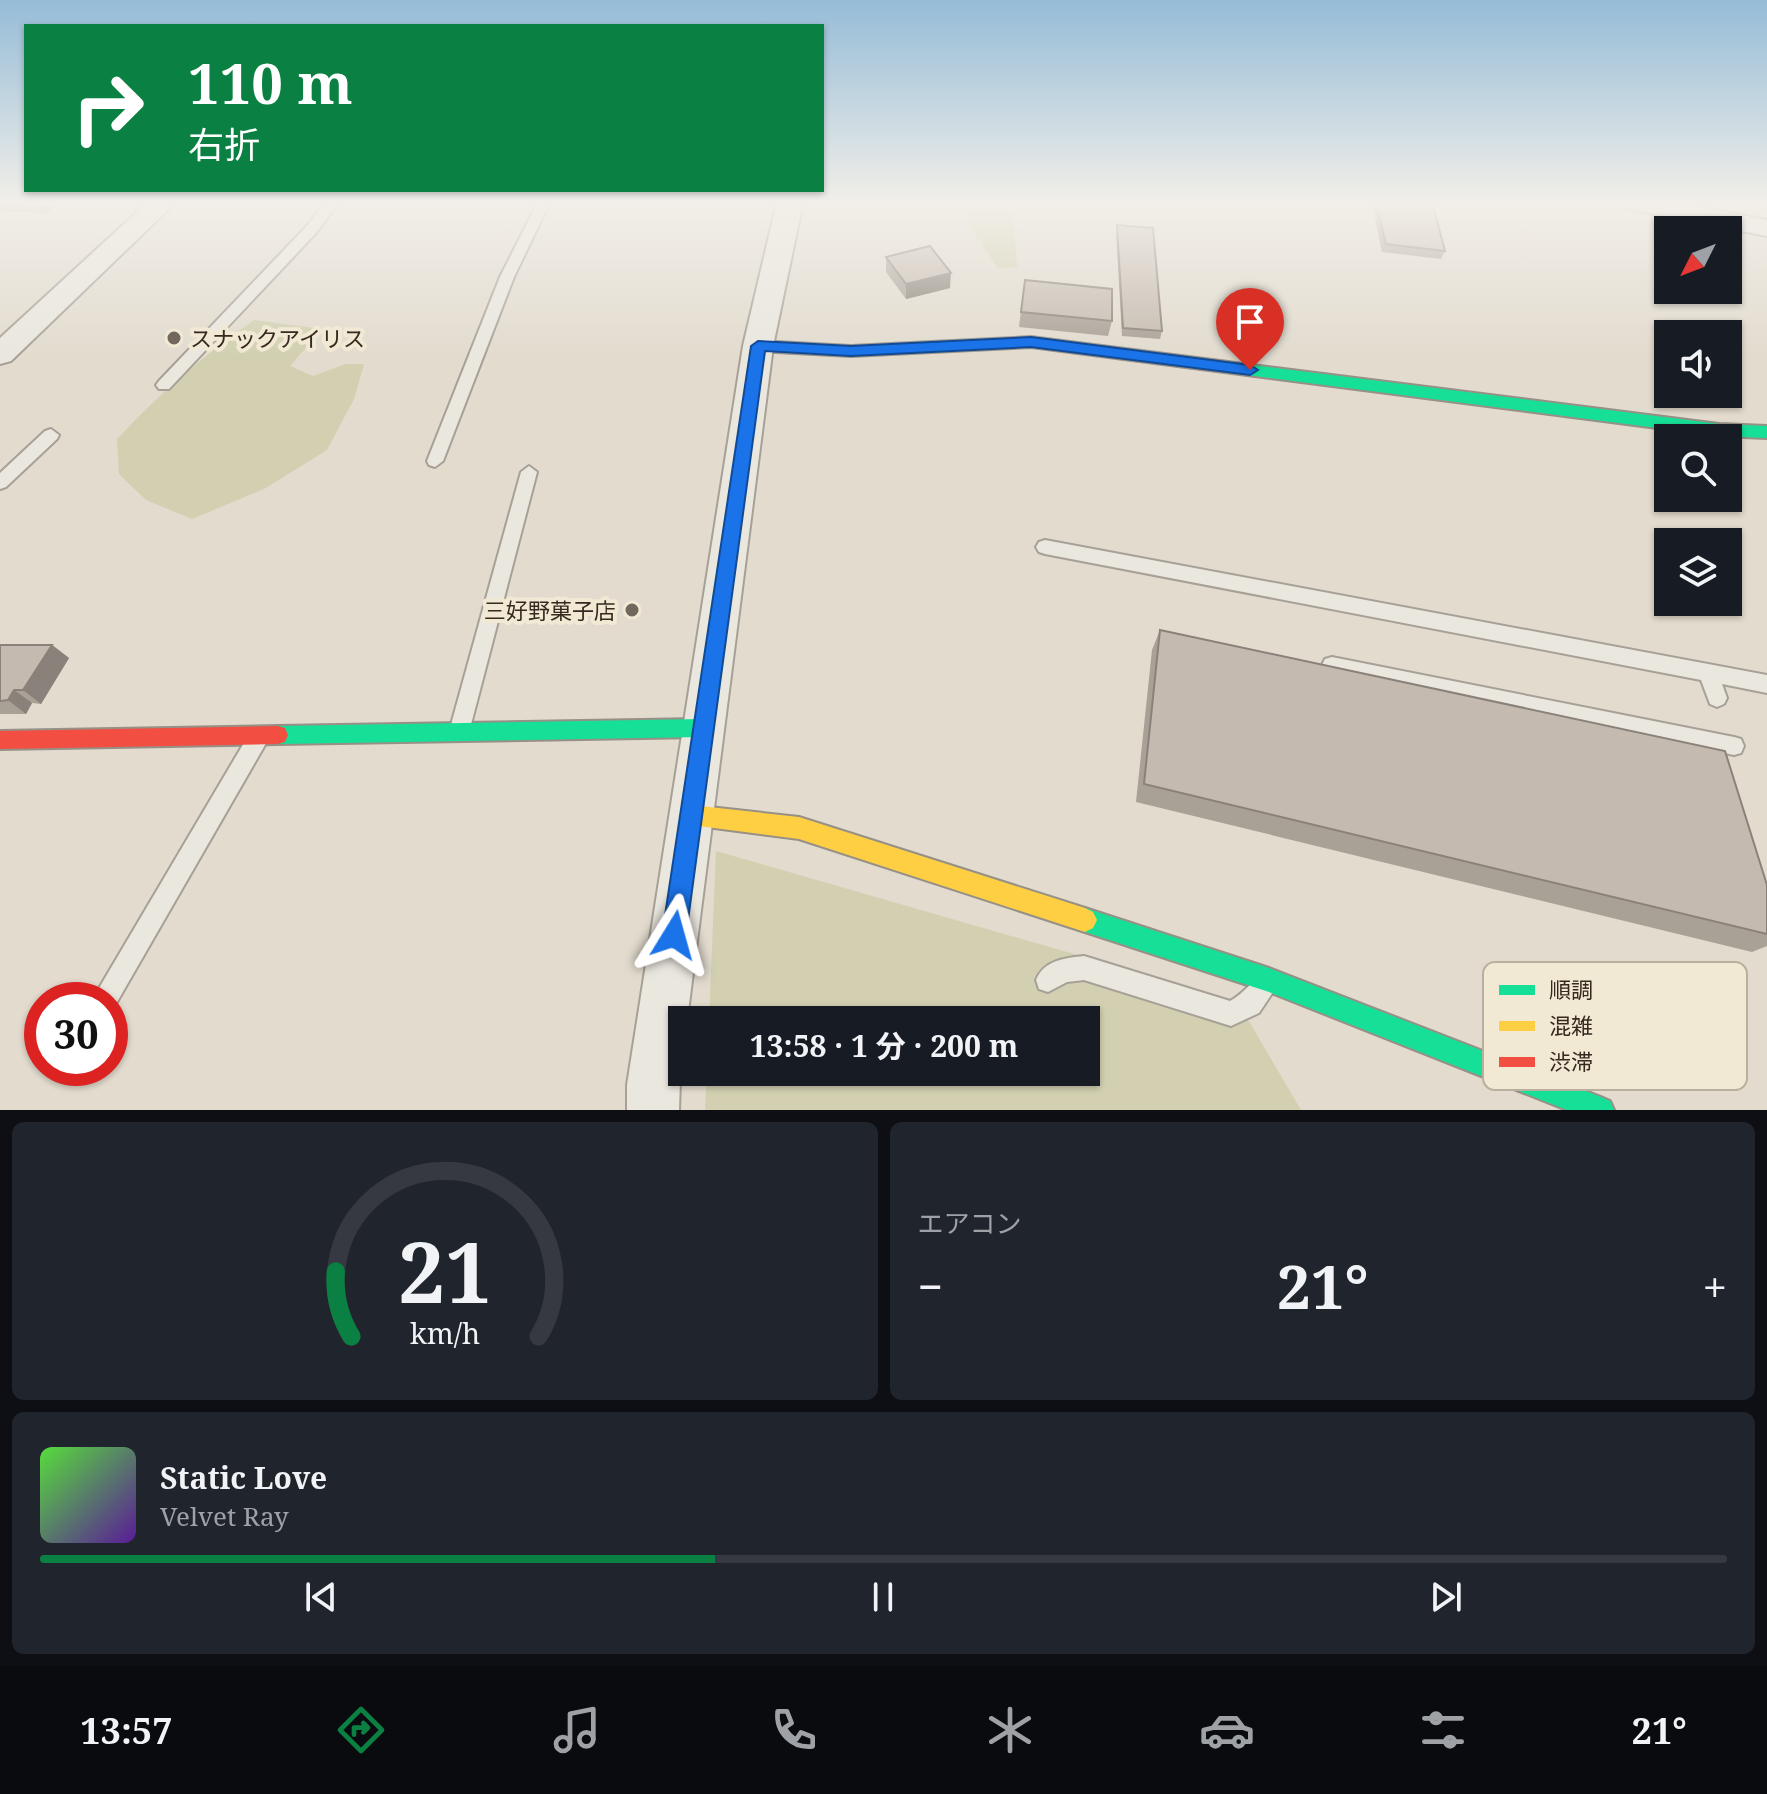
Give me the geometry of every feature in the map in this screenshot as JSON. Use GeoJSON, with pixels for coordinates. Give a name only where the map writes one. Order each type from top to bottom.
{"type":"FeatureCollection","features":[{"type":"Feature","properties":{"kind":"street"},"geometry":{"type":"LineString","coordinates":[[0,354],[107,254]]}},
{"type":"Feature","properties":{"kind":"street"},"geometry":{"type":"LineString","coordinates":[[653,1110],[653,1085],[701,728],[758,346],[778,254]]}},
{"type":"Feature","properties":{"kind":"street"},"geometry":{"type":"LineString","coordinates":[[758,346],[851,351],[1031,342],[1719,430],[1767,432]]}},
{"type":"Feature","properties":{"kind":"street"},"geometry":{"type":"LineString","coordinates":[[0,740],[701,728]]}},
{"type":"Feature","properties":{"kind":"street"},"geometry":{"type":"LineString","coordinates":[[691,815],[799,828],[1269,980],[1483,1064]]}},
{"type":"Feature","properties":{"kind":"street"},"geometry":{"type":"LineString","coordinates":[[1550,1090],[1601,1110]]}},
{"type":"Feature","properties":{"kind":"lane"},"geometry":{"type":"LineString","coordinates":[[164,385],[288,254]]}},
{"type":"Feature","properties":{"kind":"lane"},"geometry":{"type":"LineString","coordinates":[[435,461],[518,254]]}},
{"type":"Feature","properties":{"kind":"lane"},"geometry":{"type":"LineString","coordinates":[[0,483],[51,435]]}},
{"type":"Feature","properties":{"kind":"lane"},"geometry":{"type":"LineString","coordinates":[[459,732],[529,472]]}},
{"type":"Feature","properties":{"kind":"lane"},"geometry":{"type":"LineString","coordinates":[[1045,547],[1767,684]]}},
{"type":"Feature","properties":{"kind":"lane"},"geometry":{"type":"LineString","coordinates":[[1332,665],[1734,746]]}},
{"type":"Feature","properties":{"kind":"lane"},"geometry":{"type":"LineString","coordinates":[[1708,673],[1717,698]]}},
{"type":"Feature","properties":{"kind":"lane"},"geometry":{"type":"LineString","coordinates":[[115,982],[259,736]]}},
{"type":"Feature","properties":{"kind":"lane"},"geometry":{"type":"LineString","coordinates":[[1048,980],[1063,970],[1084,968],[1231,1014],[1250,1004],[1269,980]]}},
{"type":"Feature","properties":{"kind":"shaded area"},"geometry":{"type":"Polygon","coordinates":[[[988,254],[1016,254],[1017,267],[998,268],[988,254]]]}},
{"type":"Feature","properties":{"kind":"shaded area"},"geometry":{"type":"Polygon","coordinates":[[[254,320],[322,329],[290,366],[313,376],[346,364],[364,364],[354,399],[327,450],[264,489],[192,519],[146,500],[119,474],[117,439],[182,376],[254,320]]]}},
{"type":"Feature","properties":{"kind":"shaded area"},"geometry":{"type":"Polygon","coordinates":[[[716,851],[1237,1001],[1301,1110],[705,1110],[706,1086],[1100,1086],[1100,1006],[710,1006],[716,851]]]}},
{"type":"Feature","properties":{"kind":"building"},"geometry":{"type":"Polygon","coordinates":[[[936,254],[951,273],[906,284],[886,257],[936,254]]]}},
{"type":"Feature","properties":{"kind":"building"},"geometry":{"type":"Polygon","coordinates":[[[1119,254],[1155,254],[1162,331],[1123,328],[1119,254]]]}},
{"type":"Feature","properties":{"kind":"building"},"geometry":{"type":"Polygon","coordinates":[[[1025,280],[1112,289],[1112,321],[1021,312],[1025,280]]]}},
{"type":"Feature","properties":{"kind":"building"},"geometry":{"type":"Polygon","coordinates":[[[1160,630],[1725,751],[1767,885],[1767,934],[1144,784],[1160,630]]]}},
{"type":"Feature","properties":{"kind":"building"},"geometry":{"type":"Polygon","coordinates":[[[0,645],[52,645],[23,690],[14,690],[8,700],[0,701],[0,645]]]}},
{"type":"Feature","properties":{"kind":"traffic: fast"},"geometry":{"type":"LineString","coordinates":[[758,346],[851,351],[1031,342],[1719,430],[1767,432]]}},
{"type":"Feature","properties":{"kind":"traffic: fast"},"geometry":{"type":"LineString","coordinates":[[278,735],[701,728]]}},
{"type":"Feature","properties":{"kind":"traffic: fast"},"geometry":{"type":"LineString","coordinates":[[1085,920],[1269,980],[1483,1064]]}},
{"type":"Feature","properties":{"kind":"traffic: fast"},"geometry":{"type":"LineString","coordinates":[[1550,1090],[1601,1110]]}},
{"type":"Feature","properties":{"kind":"traffic: slow"},"geometry":{"type":"LineString","coordinates":[[691,815],[799,828],[1085,920]]}},
{"type":"Feature","properties":{"kind":"traffic: jam"},"geometry":{"type":"LineString","coordinates":[[0,740],[278,735]]}},
{"type":"Feature","properties":{"kind":"place","name":"スナックアイリス"},"geometry":{"type":"Point","coordinates":[174,338]}},
{"type":"Feature","properties":{"kind":"place","name":"三好野菓子店"},"geometry":{"type":"Point","coordinates":[632,610]}},
{"type":"Feature","properties":{"kind":"route"},"geometry":{"type":"LineString","coordinates":[[674,935],[701,728],[758,346],[851,351],[1031,342],[1250,370]]}}]}
